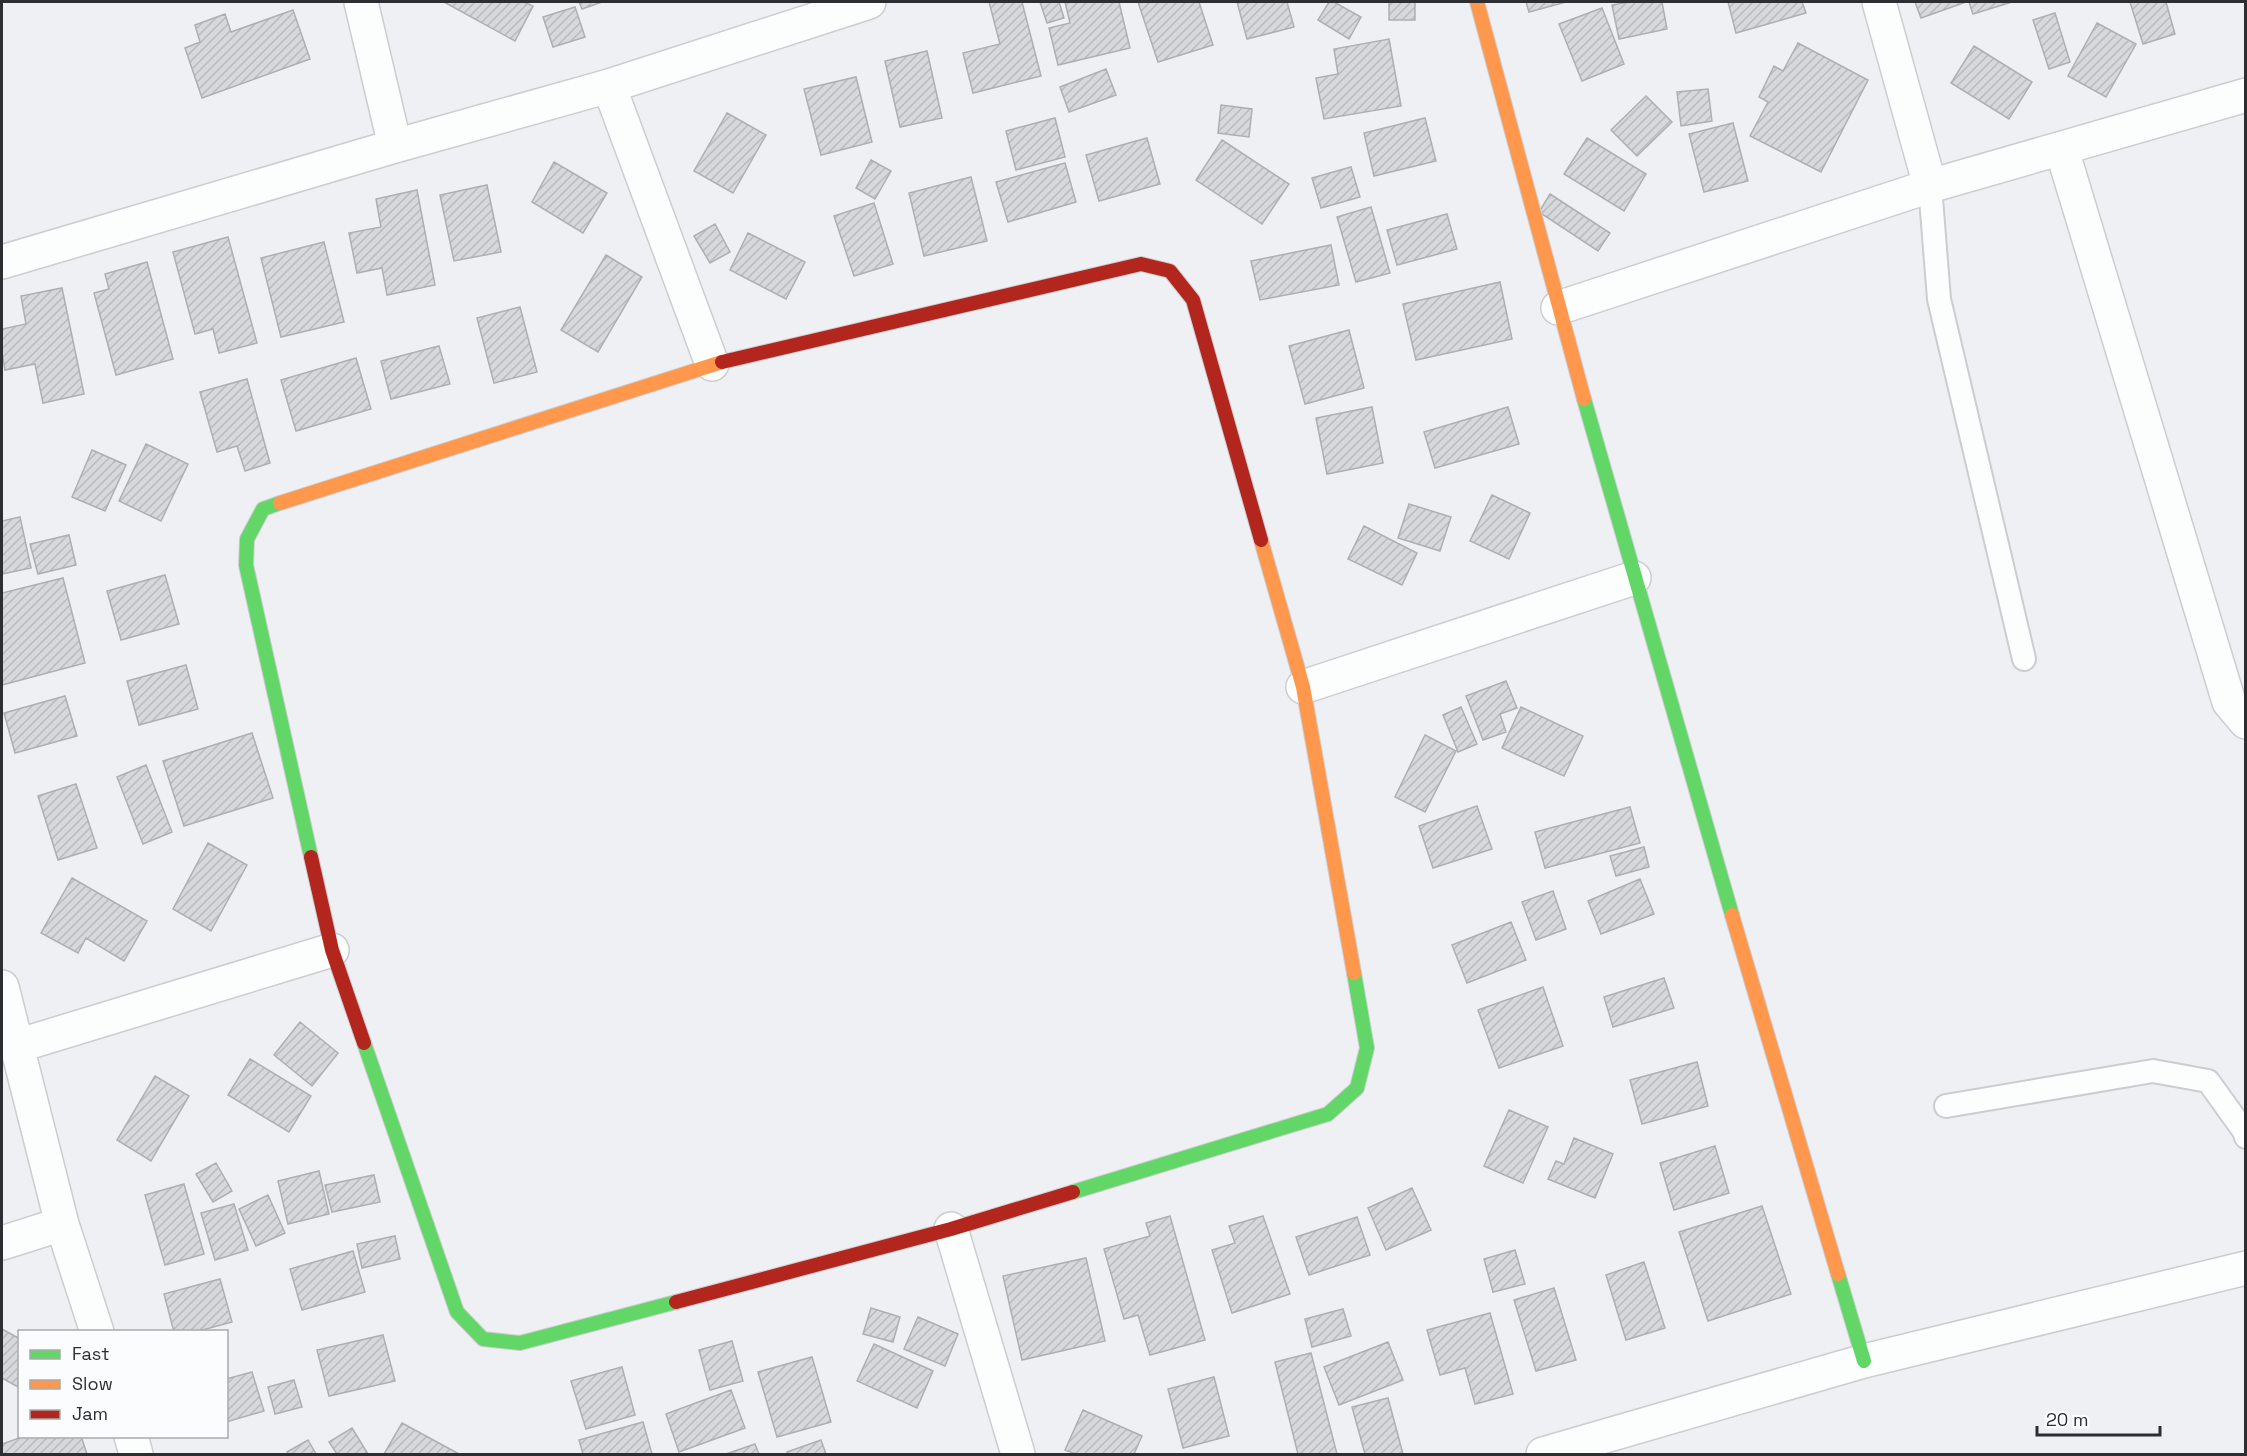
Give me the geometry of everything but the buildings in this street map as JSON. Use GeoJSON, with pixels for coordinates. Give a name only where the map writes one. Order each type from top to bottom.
{"type":"FeatureCollection","features":[{"type":"Feature","properties":{"kind":"street"},"geometry":{"type":"LineString","coordinates":[[361,2],[395,146]]}},
{"type":"Feature","properties":{"kind":"street"},"geometry":{"type":"LineString","coordinates":[[2,262],[395,146],[609,86],[869,2]]}},
{"type":"Feature","properties":{"kind":"street"},"geometry":{"type":"LineString","coordinates":[[1477,2],[1558,308],[1634,578],[1863,1361]]}},
{"type":"Feature","properties":{"kind":"street"},"geometry":{"type":"LineString","coordinates":[[1879,2],[1930,186]]}},
{"type":"Feature","properties":{"kind":"street"},"geometry":{"type":"LineString","coordinates":[[609,86],[712,364]]}},
{"type":"Feature","properties":{"kind":"street"},"geometry":{"type":"LineString","coordinates":[[1558,308],[1930,186],[2062,150],[2246,95]]}},
{"type":"Feature","properties":{"kind":"street"},"geometry":{"type":"LineString","coordinates":[[2062,150],[2229,702],[2246,722]]}},
{"type":"Feature","properties":{"kind":"street"},"geometry":{"type":"LineString","coordinates":[[1141,264],[1170,271],[1193,300],[1303,687],[1367,1048],[1357,1088],[1328,1114],[951,1229],[520,1343],[483,1339],[456,1312],[332,950],[246,565],[247,539],[263,509],[712,364],[1141,264]]}},
{"type":"Feature","properties":{"kind":"street"},"geometry":{"type":"LineString","coordinates":[[1303,687],[1634,578]]}},
{"type":"Feature","properties":{"kind":"street"},"geometry":{"type":"LineString","coordinates":[[17,1046],[332,950]]}},
{"type":"Feature","properties":{"kind":"street"},"geometry":{"type":"LineString","coordinates":[[2,987],[62,1224],[96,1330]]}},
{"type":"Feature","properties":{"kind":"street"},"geometry":{"type":"LineString","coordinates":[[2,1243],[62,1224]]}},
{"type":"Feature","properties":{"kind":"street"},"geometry":{"type":"LineString","coordinates":[[951,1229],[1018,1455]]}},
{"type":"Feature","properties":{"kind":"street"},"geometry":{"type":"LineString","coordinates":[[1543,1455],[1863,1361],[2246,1268]]}},
{"type":"Feature","properties":{"kind":"street"},"geometry":{"type":"LineString","coordinates":[[131,1438],[136,1455]]}},
{"type":"Feature","properties":{"kind":"lane"},"geometry":{"type":"LineString","coordinates":[[1930,186],[1939,298],[2024,659]]}},
{"type":"Feature","properties":{"kind":"lane"},"geometry":{"type":"LineString","coordinates":[[1946,1106],[2153,1071],[2208,1081],[2246,1137]]}},
{"type":"Feature","properties":{"kind":"traffic: fast"},"geometry":{"type":"LineString","coordinates":[[1584,399],[1732,915]]}},
{"type":"Feature","properties":{"kind":"traffic: fast"},"geometry":{"type":"LineString","coordinates":[[280,503],[263,509],[247,539],[246,565],[311,857]]}},
{"type":"Feature","properties":{"kind":"traffic: fast"},"geometry":{"type":"LineString","coordinates":[[1073,1192],[1328,1114],[1357,1088],[1367,1048],[1354,973]]}},
{"type":"Feature","properties":{"kind":"traffic: fast"},"geometry":{"type":"LineString","coordinates":[[364,1043],[457,1312],[483,1339],[520,1343],[676,1302]]}},
{"type":"Feature","properties":{"kind":"traffic: fast"},"geometry":{"type":"LineString","coordinates":[[1838,1274],[1864,1361]]}},
{"type":"Feature","properties":{"kind":"traffic: slow"},"geometry":{"type":"LineString","coordinates":[[1477,2],[1584,399]]}},
{"type":"Feature","properties":{"kind":"traffic: slow"},"geometry":{"type":"LineString","coordinates":[[280,503],[722,362]]}},
{"type":"Feature","properties":{"kind":"traffic: slow"},"geometry":{"type":"LineString","coordinates":[[1261,540],[1303,687],[1354,973]]}},
{"type":"Feature","properties":{"kind":"traffic: slow"},"geometry":{"type":"LineString","coordinates":[[1732,915],[1838,1274]]}},
{"type":"Feature","properties":{"kind":"traffic: jam"},"geometry":{"type":"LineString","coordinates":[[1141,264],[1170,271],[1193,300],[1261,540]]}},
{"type":"Feature","properties":{"kind":"traffic: jam"},"geometry":{"type":"LineString","coordinates":[[722,362],[1141,264]]}},
{"type":"Feature","properties":{"kind":"traffic: jam"},"geometry":{"type":"LineString","coordinates":[[311,857],[332,950],[364,1043]]}},
{"type":"Feature","properties":{"kind":"traffic: jam"},"geometry":{"type":"LineString","coordinates":[[676,1302],[951,1229],[1073,1192]]}}]}
